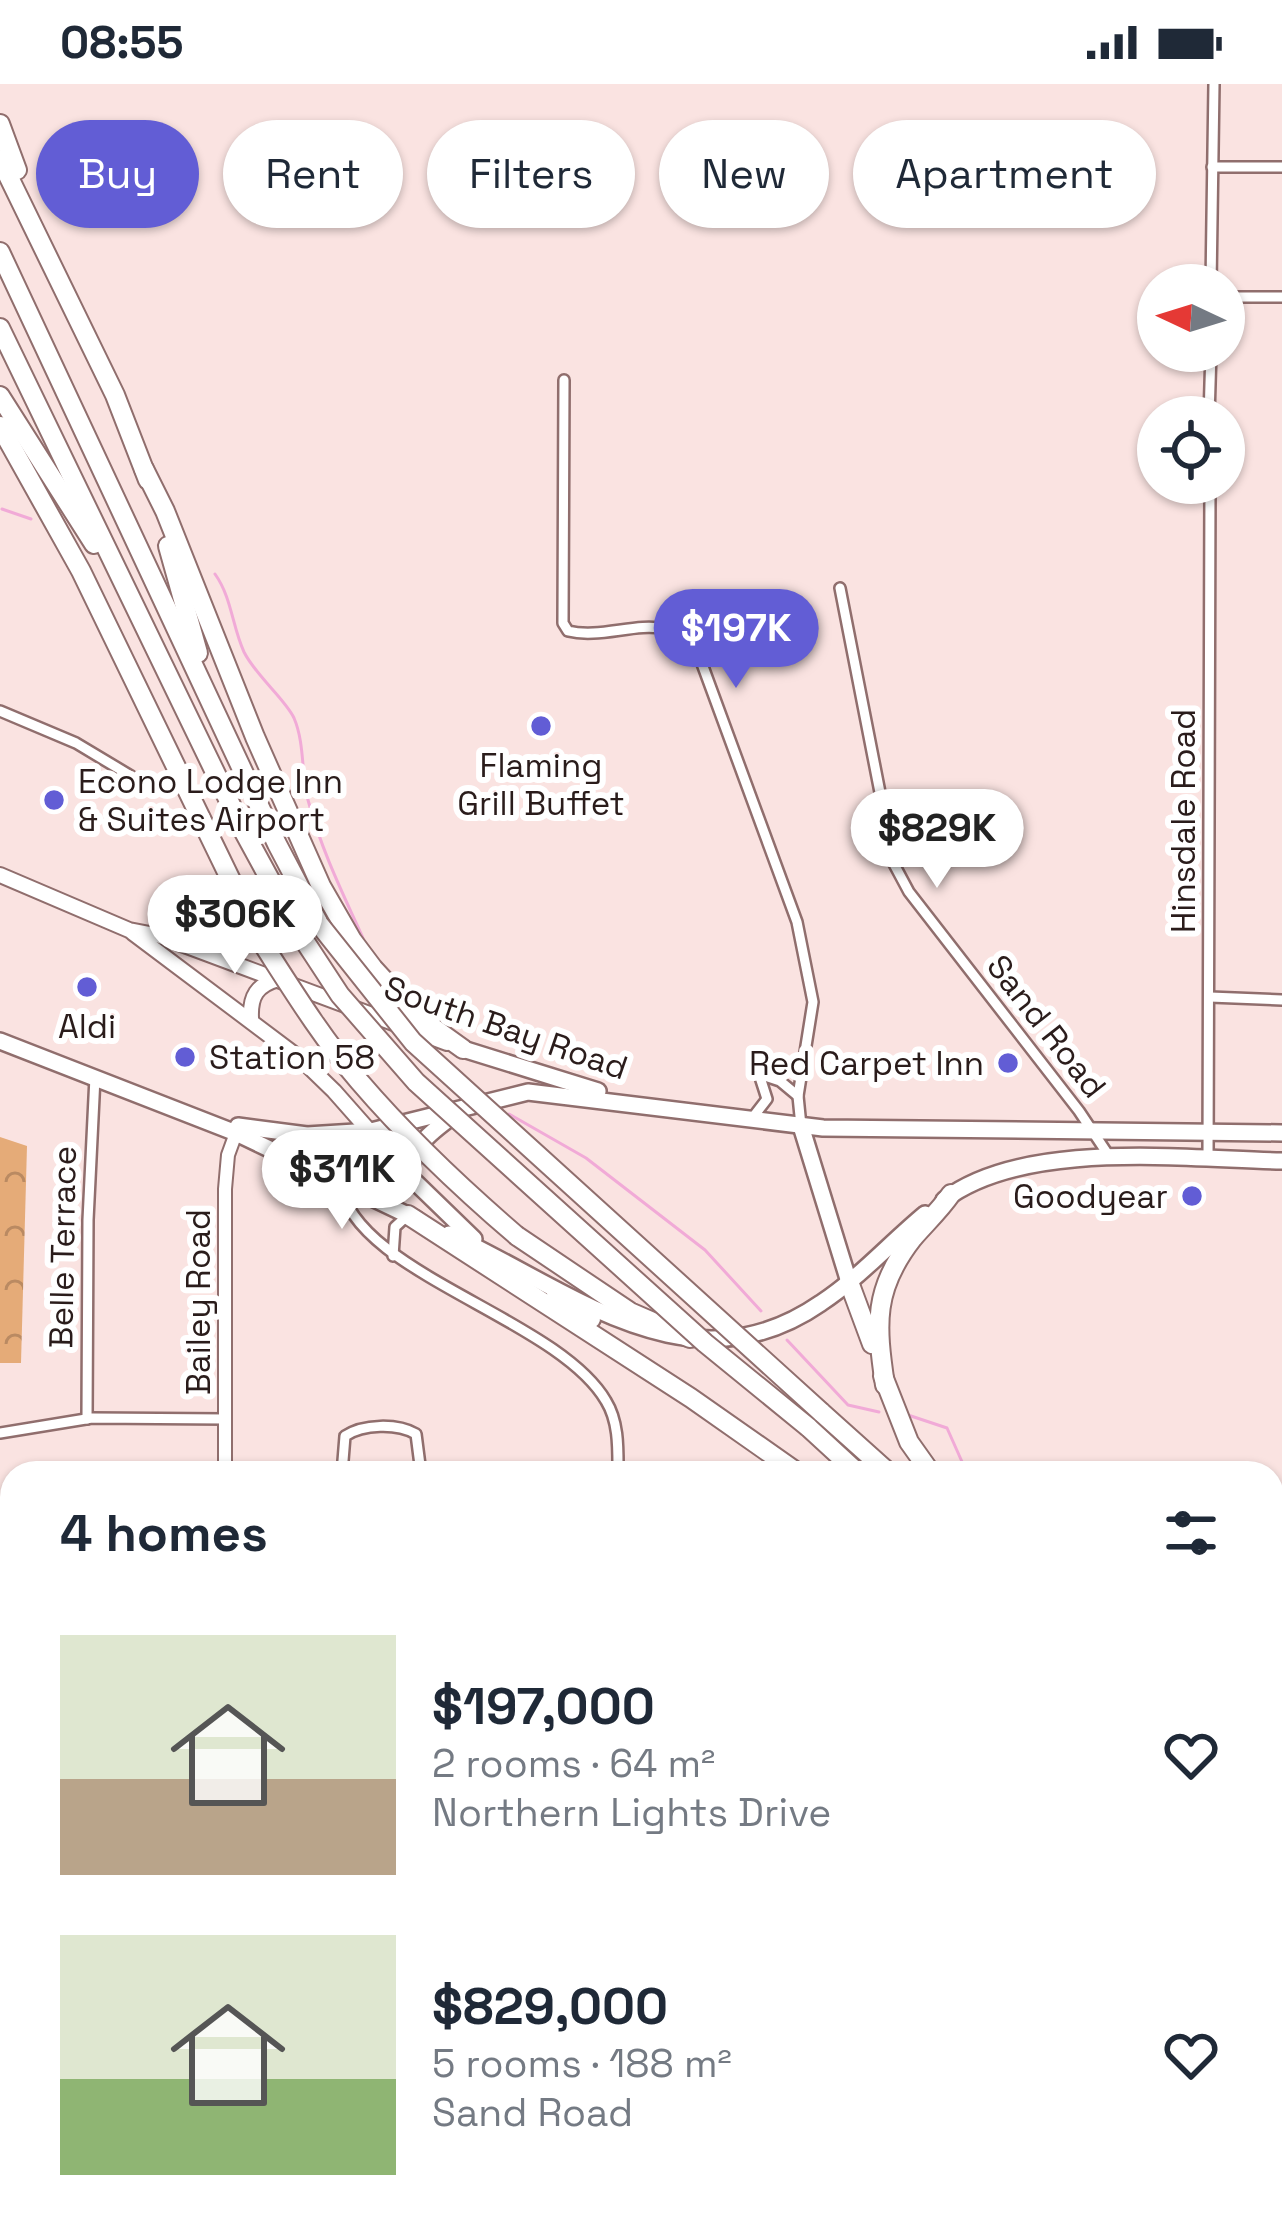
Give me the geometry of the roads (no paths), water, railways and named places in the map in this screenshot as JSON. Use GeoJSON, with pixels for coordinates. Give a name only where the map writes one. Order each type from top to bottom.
{"type":"FeatureCollection","features":[{"type":"Feature","properties":{"kind":"highway"},"geometry":{"type":"LineString","coordinates":[[0,124],[46,254]]}},
{"type":"Feature","properties":{"kind":"highway"},"geometry":{"type":"LineString","coordinates":[[0,159],[115,395],[144,470],[214,709]]}},
{"type":"Feature","properties":{"kind":"highway"},"geometry":{"type":"LineString","coordinates":[[0,252],[319,924],[412,1042],[815,1420],[849,1461]]}},
{"type":"Feature","properties":{"kind":"highway"},"geometry":{"type":"LineString","coordinates":[[0,328],[244,832],[298,931],[340,994],[416,1082],[705,1342],[872,1461]]}},
{"type":"Feature","properties":{"kind":"highway"},"geometry":{"type":"LineString","coordinates":[[0,396],[43,458],[152,642]]}},
{"type":"Feature","properties":{"kind":"highway"},"geometry":{"type":"LineString","coordinates":[[0,425],[81,571],[259,938],[319,1030],[358,1081],[463,1190],[517,1236],[630,1312],[690,1338]]}},
{"type":"Feature","properties":{"kind":"highway"},"geometry":{"type":"LineString","coordinates":[[144,470],[322,886],[373,968],[417,1016],[463,1049]]}},
{"type":"Feature","properties":{"kind":"highway"},"geometry":{"type":"LineString","coordinates":[[885,1385],[877,1328],[879,1303],[896,1263],[952,1194]]}},
{"type":"Feature","properties":{"kind":"highway"},"geometry":{"type":"LineString","coordinates":[[408,1215],[780,1461]]}},
{"type":"Feature","properties":{"kind":"highway"},"geometry":{"type":"LineString","coordinates":[[849,1282],[885,1385],[909,1442],[922,1461]]}},
{"type":"Feature","properties":{"kind":"highway"},"geometry":{"type":"LineString","coordinates":[[556,1293],[691,1398]]}},
{"type":"Feature","properties":{"kind":"main road","name":"South Bay Road"},"geometry":{"type":"LineString","coordinates":[[0,875],[129,930],[160,936],[463,1049],[661,1110]]}},
{"type":"Feature","properties":{"kind":"main road","name":"South Bay Road"},"geometry":{"type":"LineString","coordinates":[[129,930],[251,1018],[318,1076],[467,1234],[502,1258]]}},
{"type":"Feature","properties":{"kind":"main road"},"geometry":{"type":"LineString","coordinates":[[251,1018],[257,989],[278,979]]}},
{"type":"Feature","properties":{"kind":"main road"},"geometry":{"type":"LineString","coordinates":[[0,1041],[244,1132],[502,1258],[556,1293],[664,1336],[752,1333],[783,1323],[849,1282],[952,1194],[981,1178],[1027,1164],[1111,1159],[1282,1161]]}},
{"type":"Feature","properties":{"kind":"main road"},"geometry":{"type":"LineString","coordinates":[[244,1132],[371,1131],[512,1095],[541,1093],[801,1126],[1282,1133]]}},
{"type":"Feature","properties":{"kind":"main road"},"geometry":{"type":"LineString","coordinates":[[410,1177],[416,1150],[426,1136],[465,1108]]}},
{"type":"Feature","properties":{"kind":"main road"},"geometry":{"type":"LineString","coordinates":[[801,1126],[849,1282]]}},
{"type":"Feature","properties":{"kind":"street"},"geometry":{"type":"LineString","coordinates":[[1211,264],[1214,84]]}},
{"type":"Feature","properties":{"kind":"street"},"geometry":{"type":"LineString","coordinates":[[1212,167],[1282,167]]}},
{"type":"Feature","properties":{"kind":"street"},"geometry":{"type":"LineString","coordinates":[[1245,297],[1282,297]]}},
{"type":"Feature","properties":{"kind":"street"},"geometry":{"type":"LineString","coordinates":[[564,380],[563,622],[568,631],[581,634],[667,629],[694,648],[797,922],[813,1002],[798,1096],[801,1126]]}},
{"type":"Feature","properties":{"kind":"street","name":"Hinsdale Road"},"geometry":{"type":"LineString","coordinates":[[1208,1160],[1210,504]]}},
{"type":"Feature","properties":{"kind":"street","name":"Sand Road"},"geometry":{"type":"LineString","coordinates":[[840,587],[894,864],[909,892],[1111,1159]]}},
{"type":"Feature","properties":{"kind":"street"},"geometry":{"type":"LineString","coordinates":[[0,711],[76,743],[131,776]]}},
{"type":"Feature","properties":{"kind":"street"},"geometry":{"type":"LineString","coordinates":[[1210,998],[1282,1000]]}},
{"type":"Feature","properties":{"kind":"street"},"geometry":{"type":"LineString","coordinates":[[749,1122],[767,1099],[759,1074],[780,1081],[798,1096]]}},
{"type":"Feature","properties":{"kind":"street","name":"Belle Terrace"},"geometry":{"type":"LineString","coordinates":[[86,1419],[95,1077]]}},
{"type":"Feature","properties":{"kind":"street","name":"Bailey Road"},"geometry":{"type":"LineString","coordinates":[[225,1461],[225,1189],[228,1155],[244,1132]]}},
{"type":"Feature","properties":{"kind":"street"},"geometry":{"type":"LineString","coordinates":[[340,1182],[354,1211],[393,1256],[463,1293],[591,1380],[608,1402],[616,1426],[617,1461]]}},
{"type":"Feature","properties":{"kind":"street"},"geometry":{"type":"LineString","coordinates":[[393,1256],[395,1227],[408,1215]]}},
{"type":"Feature","properties":{"kind":"street"},"geometry":{"type":"LineString","coordinates":[[0,1433],[86,1419],[225,1419]]}},
{"type":"Feature","properties":{"kind":"street"},"geometry":{"type":"LineString","coordinates":[[341,1461],[344,1436],[384,1427],[416,1434],[421,1461]]}},
{"type":"Feature","properties":{"kind":"waterway"},"geometry":{"type":"LineString","coordinates":[[2,509],[31,519]]}},
{"type":"Feature","properties":{"kind":"waterway"},"geometry":{"type":"LineString","coordinates":[[215,574],[244,652],[294,718],[313,818],[363,938]]}},
{"type":"Feature","properties":{"kind":"waterway"},"geometry":{"type":"LineString","coordinates":[[509,1114],[586,1158],[705,1250],[761,1311]]}},
{"type":"Feature","properties":{"kind":"waterway"},"geometry":{"type":"LineString","coordinates":[[787,1340],[848,1405],[879,1412]]}},
{"type":"Feature","properties":{"kind":"waterway"},"geometry":{"type":"LineString","coordinates":[[908,1415],[947,1428],[962,1461]]}},
{"type":"Feature","properties":{"kind":"place","name":"Flaming Grill Buffet"},"geometry":{"type":"Point","coordinates":[541,726]}},
{"type":"Feature","properties":{"kind":"place","name":"Econo Lodge Inn & Suites Airport"},"geometry":{"type":"Point","coordinates":[54,800]}},
{"type":"Feature","properties":{"kind":"place","name":"Aldi"},"geometry":{"type":"Point","coordinates":[87,987]}},
{"type":"Feature","properties":{"kind":"place","name":"Station 58"},"geometry":{"type":"Point","coordinates":[185,1057]}},
{"type":"Feature","properties":{"kind":"place","name":"Red Carpet Inn"},"geometry":{"type":"Point","coordinates":[1008,1063]}},
{"type":"Feature","properties":{"kind":"place","name":"Goodyear"},"geometry":{"type":"Point","coordinates":[1192,1196]}}]}
